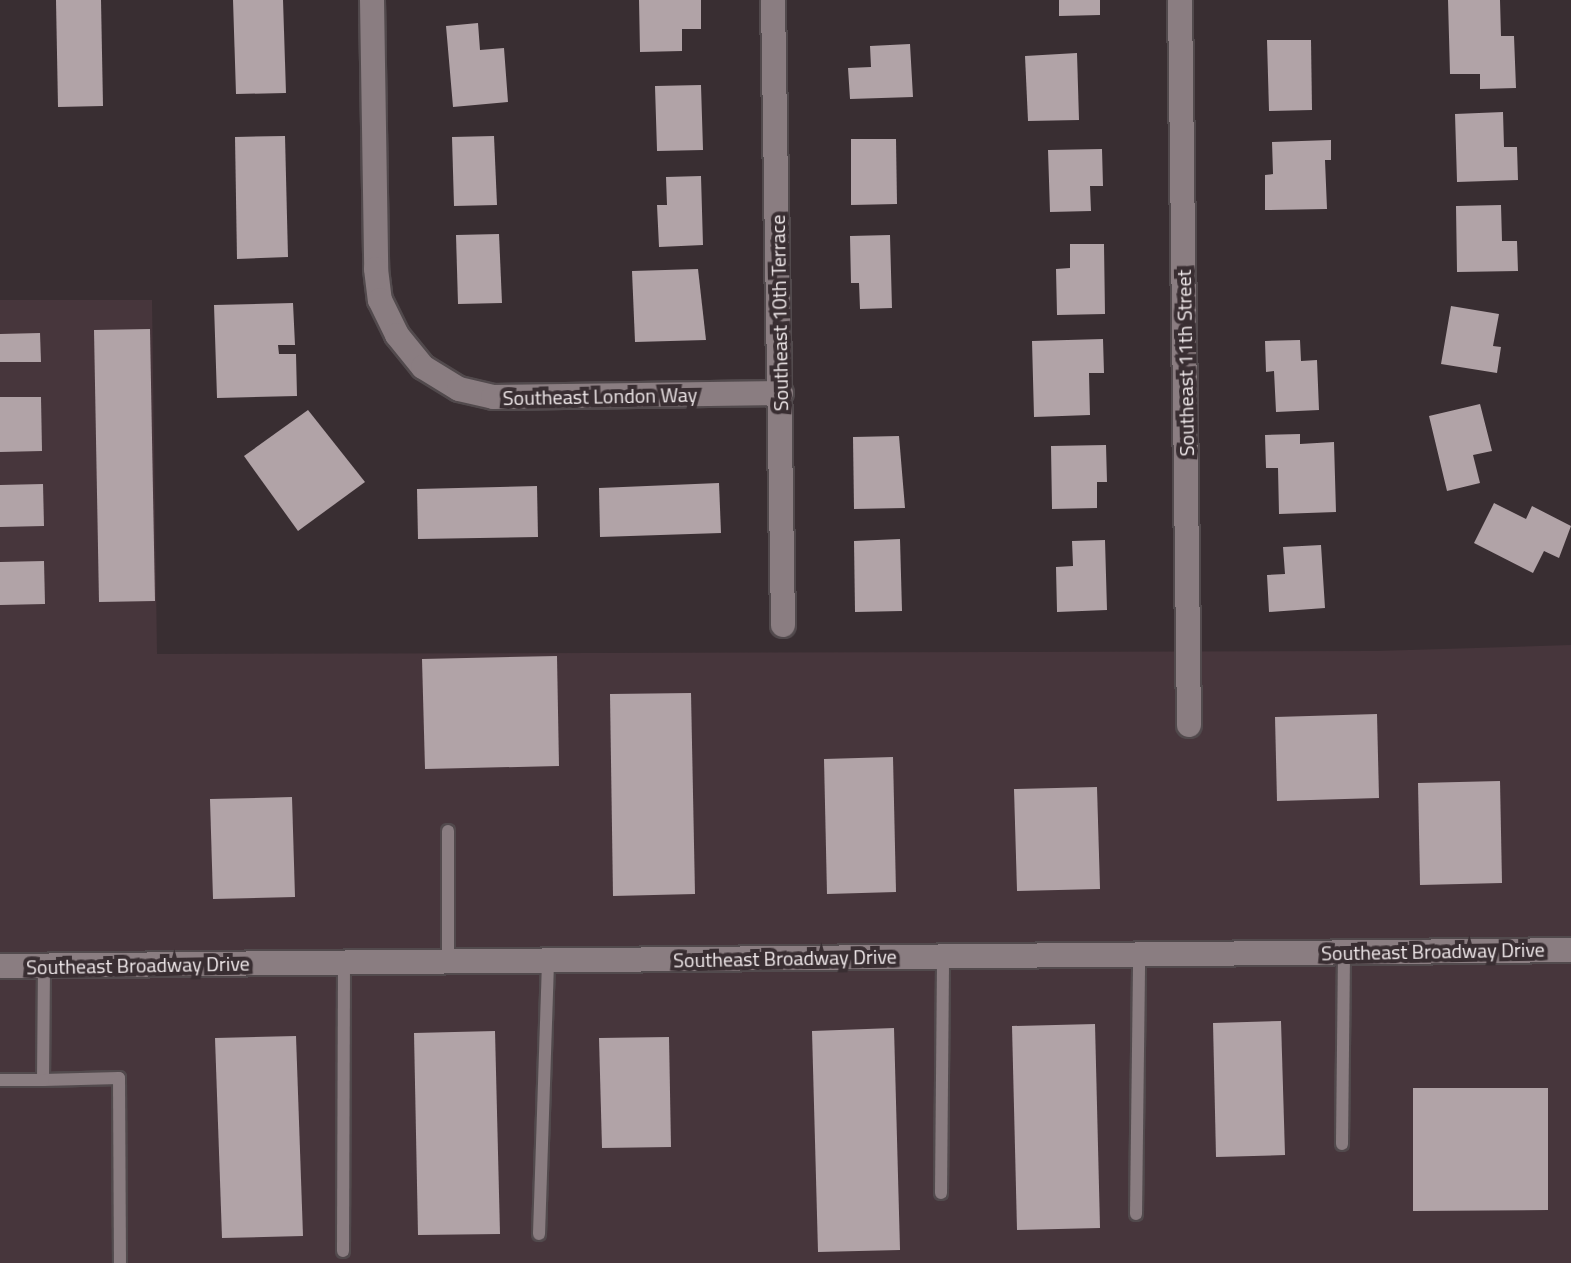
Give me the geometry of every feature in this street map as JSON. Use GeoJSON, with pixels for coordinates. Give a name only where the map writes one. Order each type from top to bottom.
{"type":"FeatureCollection","features":[{"type":"Feature","properties":{"kind":"street","name":"Southeast London Way"},"geometry":{"type":"LineString","coordinates":[[372,0],[377,279],[397,335],[423,367],[459,389],[493,397],[781,393]]}},
{"type":"Feature","properties":{"kind":"street","name":"Southeast 10th Terrace"},"geometry":{"type":"LineString","coordinates":[[773,0],[783,625]]}},
{"type":"Feature","properties":{"kind":"street","name":"Southeast 11th Street"},"geometry":{"type":"LineString","coordinates":[[1180,0],[1189,725]]}},
{"type":"Feature","properties":{"kind":"street","name":"Southeast Broadway Drive"},"geometry":{"type":"LineString","coordinates":[[0,966],[1571,950]]}},
{"type":"Feature","properties":{"kind":"lane"},"geometry":{"type":"LineString","coordinates":[[448,831],[448,962]]}},
{"type":"Feature","properties":{"kind":"lane"},"geometry":{"type":"LineString","coordinates":[[1342,1144],[1344,952]]}},
{"type":"Feature","properties":{"kind":"lane"},"geometry":{"type":"LineString","coordinates":[[1136,1214],[1139,954]]}},
{"type":"Feature","properties":{"kind":"lane"},"geometry":{"type":"LineString","coordinates":[[941,1193],[943,956]]}},
{"type":"Feature","properties":{"kind":"lane"},"geometry":{"type":"LineString","coordinates":[[539,1234],[548,960]]}},
{"type":"Feature","properties":{"kind":"lane"},"geometry":{"type":"LineString","coordinates":[[343,1251],[344,963]]}},
{"type":"Feature","properties":{"kind":"lane"},"geometry":{"type":"LineString","coordinates":[[43,1080],[44,966]]}},
{"type":"Feature","properties":{"kind":"lane"},"geometry":{"type":"LineString","coordinates":[[0,1080],[119,1078],[120,1263]]}},
{"type":"Feature","properties":{"kind":"shaded area"},"geometry":{"type":"Polygon","coordinates":[[[0,300],[152,300],[157,654],[1376,651],[1571,645],[1571,1263],[0,1263],[0,300]]]}},
{"type":"Feature","properties":{"kind":"building"},"geometry":{"type":"Polygon","coordinates":[[[56,0],[101,0],[103,106],[58,107],[56,0]]]}},
{"type":"Feature","properties":{"kind":"building"},"geometry":{"type":"Polygon","coordinates":[[[233,0],[283,0],[286,93],[236,94],[233,0]]]}},
{"type":"Feature","properties":{"kind":"building"},"geometry":{"type":"Polygon","coordinates":[[[639,0],[701,0],[701,29],[682,29],[682,51],[640,52],[639,0]]]}},
{"type":"Feature","properties":{"kind":"building"},"geometry":{"type":"Polygon","coordinates":[[[1059,0],[1100,0],[1100,15],[1059,16],[1059,0]]]}},
{"type":"Feature","properties":{"kind":"building"},"geometry":{"type":"Polygon","coordinates":[[[1448,0],[1500,0],[1501,36],[1514,36],[1516,88],[1480,89],[1480,74],[1450,74],[1448,0]]]}},
{"type":"Feature","properties":{"kind":"building"},"geometry":{"type":"Polygon","coordinates":[[[478,23],[480,50],[504,48],[508,102],[453,107],[446,26],[478,23]]]}},
{"type":"Feature","properties":{"kind":"building"},"geometry":{"type":"Polygon","coordinates":[[[1267,40],[1311,40],[1312,110],[1269,111],[1267,40]]]}},
{"type":"Feature","properties":{"kind":"building"},"geometry":{"type":"Polygon","coordinates":[[[910,44],[913,97],[850,99],[848,68],[871,67],[870,46],[910,44]]]}},
{"type":"Feature","properties":{"kind":"building"},"geometry":{"type":"Polygon","coordinates":[[[1077,53],[1079,120],[1028,121],[1025,56],[1077,53]]]}},
{"type":"Feature","properties":{"kind":"building"},"geometry":{"type":"Polygon","coordinates":[[[701,85],[703,150],[657,151],[655,86],[701,85]]]}},
{"type":"Feature","properties":{"kind":"building"},"geometry":{"type":"Polygon","coordinates":[[[1503,112],[1504,147],[1517,147],[1518,180],[1457,182],[1455,114],[1503,112]]]}},
{"type":"Feature","properties":{"kind":"building"},"geometry":{"type":"Polygon","coordinates":[[[285,136],[288,257],[237,259],[235,137],[285,136]]]}},
{"type":"Feature","properties":{"kind":"building"},"geometry":{"type":"Polygon","coordinates":[[[494,136],[497,205],[454,206],[452,137],[494,136]]]}},
{"type":"Feature","properties":{"kind":"building"},"geometry":{"type":"Polygon","coordinates":[[[851,139],[896,139],[897,204],[851,205],[851,139]]]}},
{"type":"Feature","properties":{"kind":"building"},"geometry":{"type":"Polygon","coordinates":[[[1331,140],[1331,160],[1325,160],[1327,209],[1265,210],[1265,175],[1273,174],[1272,142],[1331,140]]]}},
{"type":"Feature","properties":{"kind":"building"},"geometry":{"type":"Polygon","coordinates":[[[1102,149],[1103,186],[1090,186],[1091,211],[1050,212],[1048,150],[1102,149]]]}},
{"type":"Feature","properties":{"kind":"building"},"geometry":{"type":"Polygon","coordinates":[[[701,176],[703,245],[659,247],[657,205],[667,205],[666,177],[701,176]]]}},
{"type":"Feature","properties":{"kind":"building"},"geometry":{"type":"Polygon","coordinates":[[[1501,205],[1502,241],[1517,241],[1518,271],[1457,272],[1456,206],[1501,205]]]}},
{"type":"Feature","properties":{"kind":"building"},"geometry":{"type":"Polygon","coordinates":[[[499,234],[502,303],[458,304],[456,235],[499,234]]]}},
{"type":"Feature","properties":{"kind":"building"},"geometry":{"type":"Polygon","coordinates":[[[890,235],[892,308],[860,309],[859,283],[851,283],[850,236],[890,235]]]}},
{"type":"Feature","properties":{"kind":"building"},"geometry":{"type":"Polygon","coordinates":[[[1070,244],[1104,244],[1105,314],[1057,315],[1056,269],[1070,268],[1070,244]]]}},
{"type":"Feature","properties":{"kind":"building"},"geometry":{"type":"Polygon","coordinates":[[[698,269],[706,340],[635,342],[632,271],[698,269]]]}},
{"type":"Feature","properties":{"kind":"building"},"geometry":{"type":"Polygon","coordinates":[[[293,303],[295,345],[278,345],[279,354],[296,354],[297,396],[217,398],[214,305],[293,303]]]}},
{"type":"Feature","properties":{"kind":"building"},"geometry":{"type":"Polygon","coordinates":[[[1451,306],[1499,314],[1493,346],[1501,347],[1497,373],[1441,364],[1451,306]]]}},
{"type":"Feature","properties":{"kind":"building"},"geometry":{"type":"Polygon","coordinates":[[[150,329],[155,601],[99,602],[94,330],[150,329]]]}},
{"type":"Feature","properties":{"kind":"building"},"geometry":{"type":"Polygon","coordinates":[[[40,333],[41,362],[0,362],[0,334],[40,333]]]}},
{"type":"Feature","properties":{"kind":"building"},"geometry":{"type":"Polygon","coordinates":[[[1103,339],[1104,373],[1089,373],[1090,415],[1034,417],[1032,341],[1103,339]]]}},
{"type":"Feature","properties":{"kind":"building"},"geometry":{"type":"Polygon","coordinates":[[[1300,340],[1301,361],[1317,360],[1319,410],[1276,412],[1274,371],[1266,372],[1265,341],[1300,340]]]}},
{"type":"Feature","properties":{"kind":"building"},"geometry":{"type":"Polygon","coordinates":[[[0,397],[41,397],[42,451],[0,452],[0,397]]]}},
{"type":"Feature","properties":{"kind":"building"},"geometry":{"type":"Polygon","coordinates":[[[1480,404],[1492,451],[1473,455],[1480,483],[1447,491],[1429,416],[1480,404]]]}},
{"type":"Feature","properties":{"kind":"building"},"geometry":{"type":"Polygon","coordinates":[[[308,410],[365,482],[298,531],[244,456],[308,410]]]}},
{"type":"Feature","properties":{"kind":"building"},"geometry":{"type":"Polygon","coordinates":[[[1300,434],[1300,444],[1334,442],[1336,512],[1279,514],[1278,468],[1266,468],[1265,435],[1300,434]]]}},
{"type":"Feature","properties":{"kind":"building"},"geometry":{"type":"Polygon","coordinates":[[[899,436],[905,508],[854,509],[853,437],[899,436]]]}},
{"type":"Feature","properties":{"kind":"building"},"geometry":{"type":"Polygon","coordinates":[[[1106,445],[1107,482],[1097,482],[1097,508],[1052,509],[1051,446],[1106,445]]]}},
{"type":"Feature","properties":{"kind":"building"},"geometry":{"type":"Polygon","coordinates":[[[719,483],[721,533],[600,537],[599,488],[719,483]]]}},
{"type":"Feature","properties":{"kind":"building"},"geometry":{"type":"Polygon","coordinates":[[[43,484],[44,526],[0,527],[0,485],[43,484]]]}},
{"type":"Feature","properties":{"kind":"building"},"geometry":{"type":"Polygon","coordinates":[[[537,486],[538,537],[418,539],[417,489],[537,486]]]}},
{"type":"Feature","properties":{"kind":"building"},"geometry":{"type":"Polygon","coordinates":[[[1494,503],[1526,519],[1532,506],[1571,526],[1559,558],[1544,551],[1533,573],[1474,543],[1494,503]]]}},
{"type":"Feature","properties":{"kind":"building"},"geometry":{"type":"Polygon","coordinates":[[[900,539],[902,611],[855,612],[854,541],[900,539]]]}},
{"type":"Feature","properties":{"kind":"building"},"geometry":{"type":"Polygon","coordinates":[[[1105,540],[1107,610],[1057,612],[1056,567],[1073,566],[1072,541],[1105,540]]]}},
{"type":"Feature","properties":{"kind":"building"},"geometry":{"type":"Polygon","coordinates":[[[1321,545],[1325,608],[1269,612],[1267,575],[1285,574],[1283,547],[1321,545]]]}},
{"type":"Feature","properties":{"kind":"building"},"geometry":{"type":"Polygon","coordinates":[[[44,561],[45,604],[0,605],[0,562],[44,561]]]}},
{"type":"Feature","properties":{"kind":"building"},"geometry":{"type":"Polygon","coordinates":[[[557,656],[559,766],[425,769],[422,659],[557,656]]]}},
{"type":"Feature","properties":{"kind":"building"},"geometry":{"type":"Polygon","coordinates":[[[691,693],[695,894],[613,896],[610,694],[691,693]]]}},
{"type":"Feature","properties":{"kind":"building"},"geometry":{"type":"Polygon","coordinates":[[[1377,714],[1379,798],[1277,801],[1275,717],[1377,714]]]}},
{"type":"Feature","properties":{"kind":"building"},"geometry":{"type":"Polygon","coordinates":[[[893,757],[896,892],[827,894],[824,759],[893,757]]]}},
{"type":"Feature","properties":{"kind":"building"},"geometry":{"type":"Polygon","coordinates":[[[1500,781],[1502,883],[1420,885],[1418,783],[1500,781]]]}},
{"type":"Feature","properties":{"kind":"building"},"geometry":{"type":"Polygon","coordinates":[[[1097,787],[1100,889],[1017,891],[1014,789],[1097,787]]]}},
{"type":"Feature","properties":{"kind":"building"},"geometry":{"type":"Polygon","coordinates":[[[292,797],[295,897],[213,899],[210,799],[292,797]]]}},
{"type":"Feature","properties":{"kind":"building"},"geometry":{"type":"Polygon","coordinates":[[[1281,1021],[1285,1155],[1216,1157],[1213,1023],[1281,1021]]]}},
{"type":"Feature","properties":{"kind":"building"},"geometry":{"type":"Polygon","coordinates":[[[1095,1024],[1100,1228],[1017,1230],[1012,1026],[1095,1024]]]}},
{"type":"Feature","properties":{"kind":"building"},"geometry":{"type":"Polygon","coordinates":[[[894,1028],[900,1250],[818,1252],[812,1031],[894,1028]]]}},
{"type":"Feature","properties":{"kind":"building"},"geometry":{"type":"Polygon","coordinates":[[[495,1031],[500,1234],[418,1235],[414,1033],[495,1031]]]}},
{"type":"Feature","properties":{"kind":"building"},"geometry":{"type":"Polygon","coordinates":[[[296,1036],[303,1236],[222,1238],[215,1038],[296,1036]]]}},
{"type":"Feature","properties":{"kind":"building"},"geometry":{"type":"Polygon","coordinates":[[[669,1037],[671,1147],[602,1148],[599,1038],[669,1037]]]}},
{"type":"Feature","properties":{"kind":"building"},"geometry":{"type":"Polygon","coordinates":[[[1413,1088],[1548,1088],[1548,1210],[1413,1211],[1413,1088]]]}}]}
